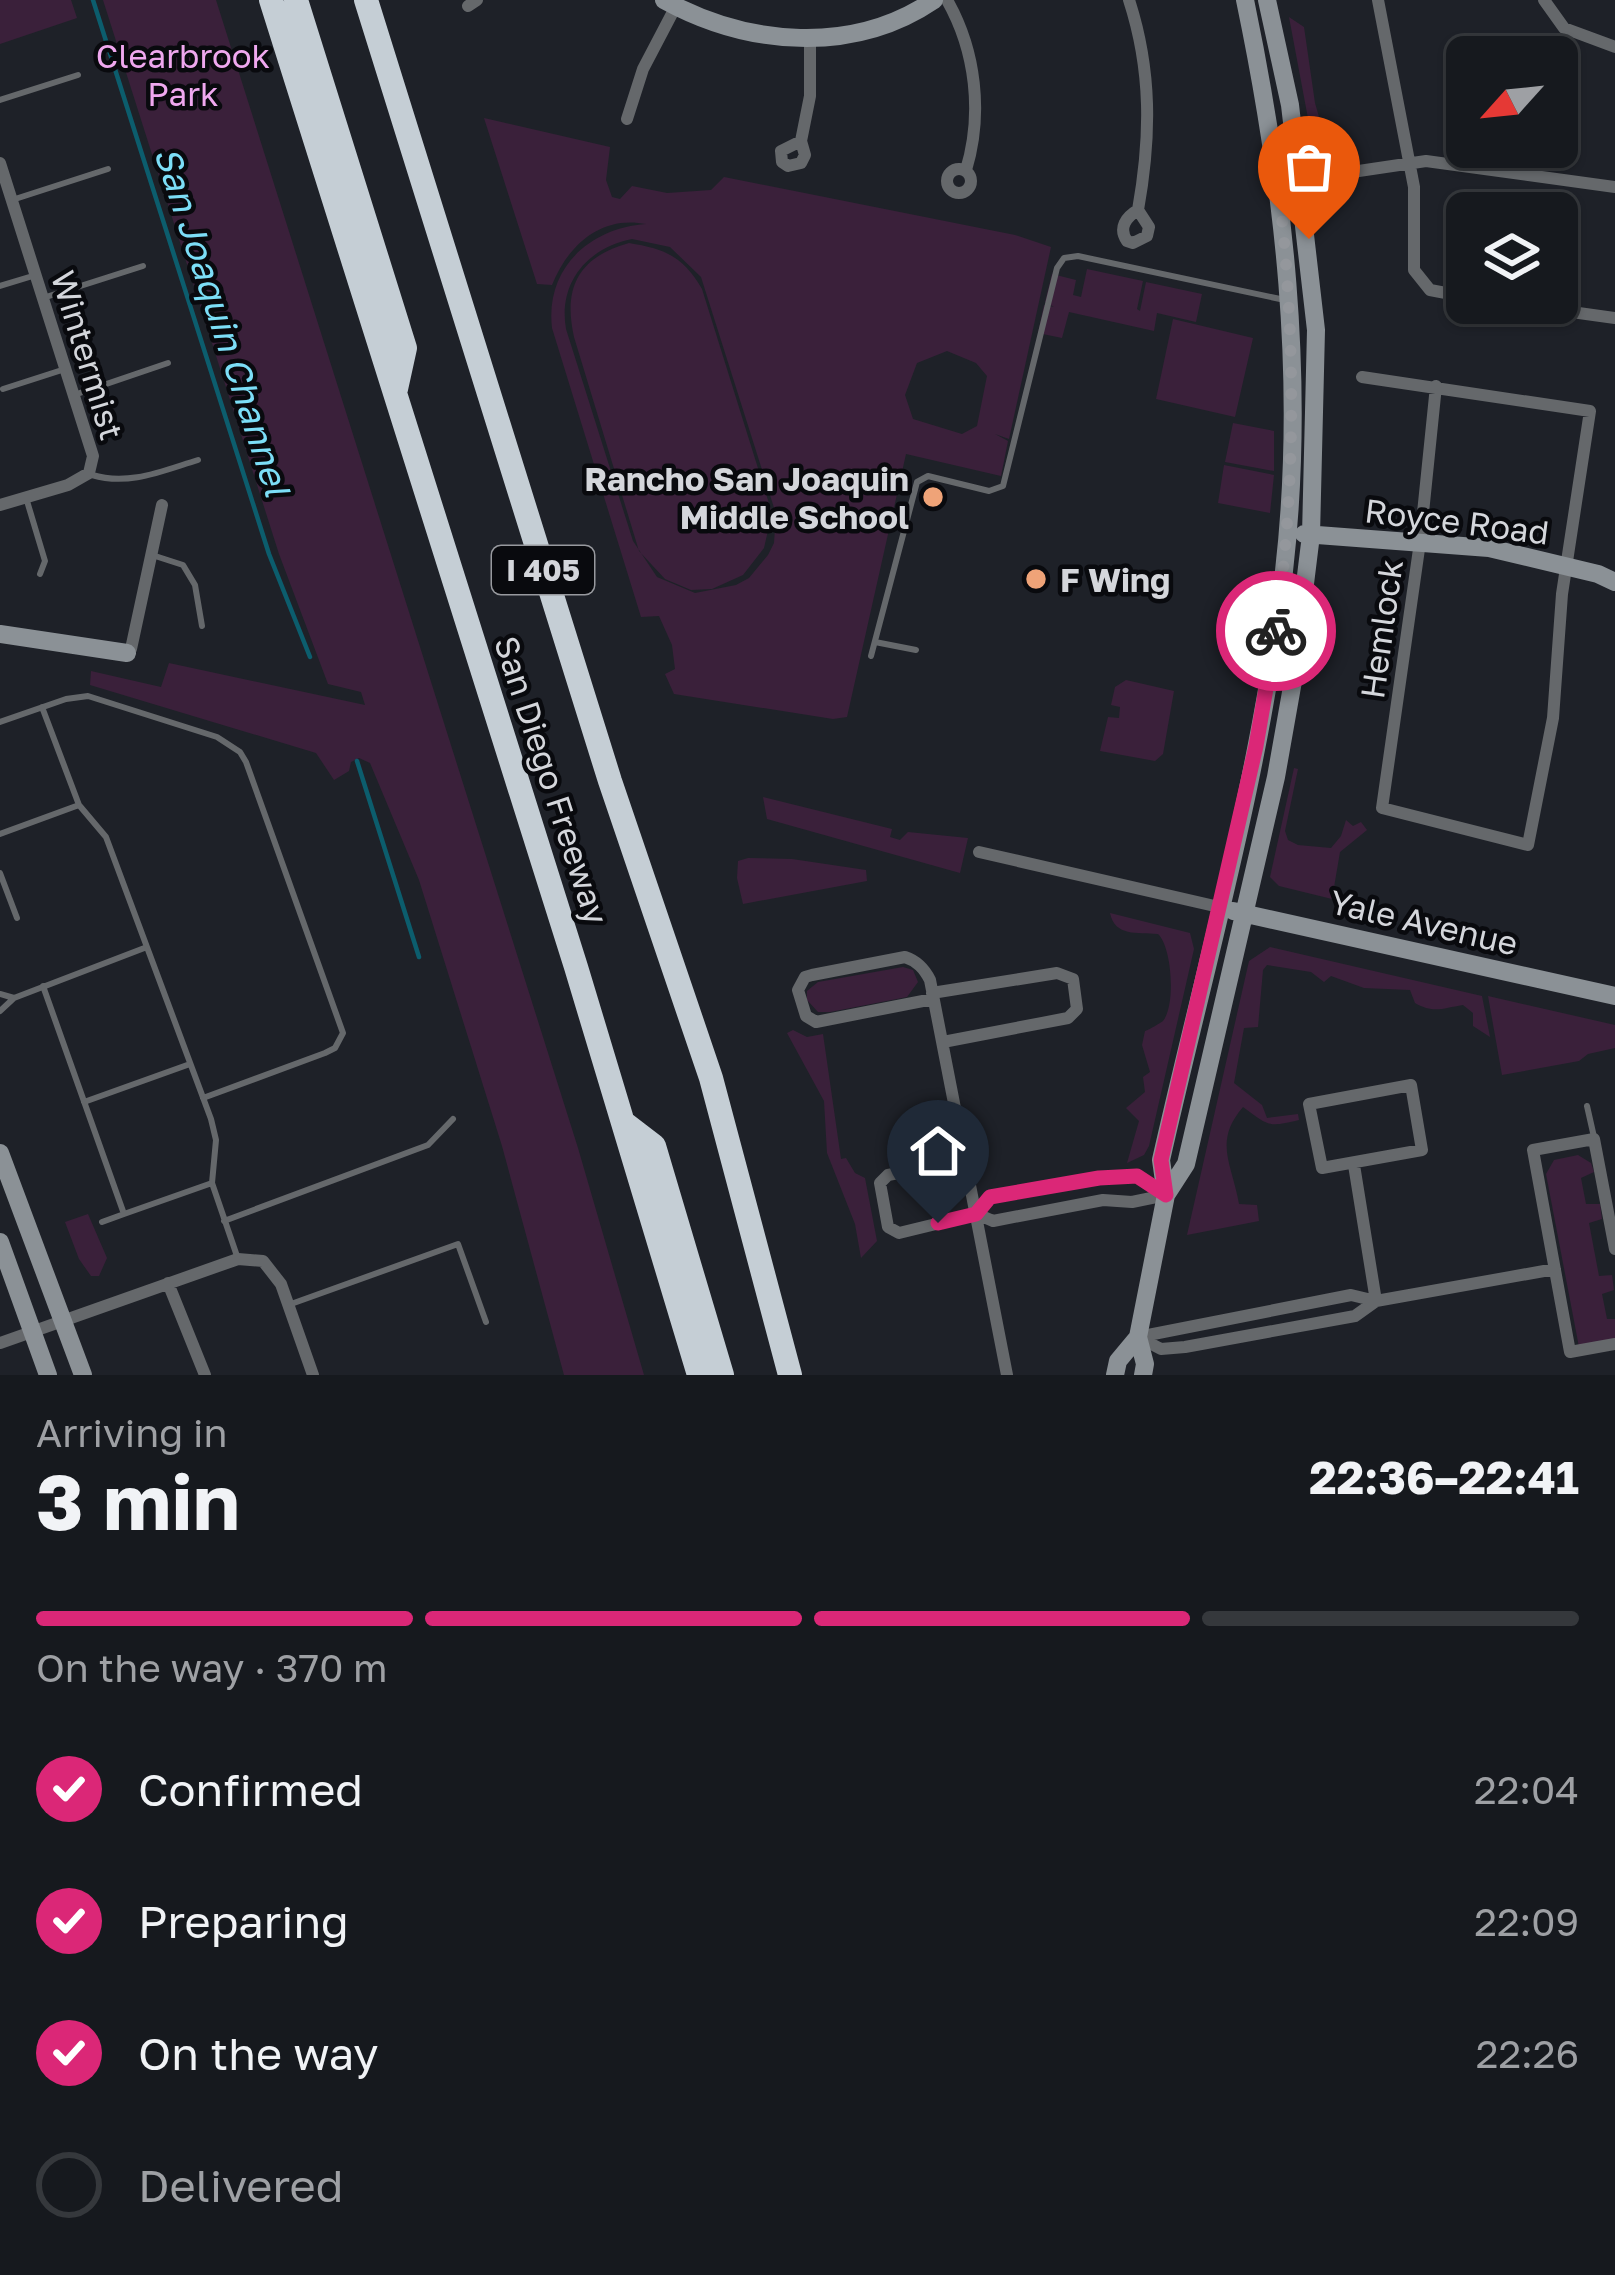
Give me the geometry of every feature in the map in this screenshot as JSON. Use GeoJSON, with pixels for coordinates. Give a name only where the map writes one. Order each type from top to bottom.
{"type":"FeatureCollection","features":[{"type":"Feature","properties":{"kind":"highway","name":"San Diego Freeway"},"geometry":{"type":"LineString","coordinates":[[271,0],[699,1375]]}},
{"type":"Feature","properties":{"kind":"highway"},"geometry":{"type":"LineString","coordinates":[[296,0],[405,348],[395,392]]}},
{"type":"Feature","properties":{"kind":"highway","name":"San Diego Freeway"},"geometry":{"type":"LineString","coordinates":[[366,0],[610,781],[711,1078],[790,1375]]}},
{"type":"Feature","properties":{"kind":"highway"},"geometry":{"type":"LineString","coordinates":[[624,1123],[654,1147],[722,1375]]}},
{"type":"Feature","properties":{"kind":"main road"},"geometry":{"type":"LineString","coordinates":[[670,3],[750,32],[810,39],[890,25],[934,0]]}},
{"type":"Feature","properties":{"kind":"main road"},"geometry":{"type":"LineString","coordinates":[[1143,1375],[1138,1337],[1166,1195],[1161,1160],[1270,676],[1288,532],[1289,301],[1278,183],[1245,0]]}},
{"type":"Feature","properties":{"kind":"main road"},"geometry":{"type":"LineString","coordinates":[[1166,1195],[1186,1164],[1288,716],[1311,535],[1316,330],[1290,104],[1268,0]]}},
{"type":"Feature","properties":{"kind":"main road","name":"Royce Road"},"geometry":{"type":"LineString","coordinates":[[1288,532],[1489,548],[1615,583]]}},
{"type":"Feature","properties":{"kind":"main road"},"geometry":{"type":"LineString","coordinates":[[0,634],[127,653]]}},
{"type":"Feature","properties":{"kind":"main road","name":"Yale Avenue"},"geometry":{"type":"LineString","coordinates":[[1219,907],[1615,996]]}},
{"type":"Feature","properties":{"kind":"main road"},"geometry":{"type":"LineString","coordinates":[[0,1153],[82,1375]]}},
{"type":"Feature","properties":{"kind":"main road"},"geometry":{"type":"LineString","coordinates":[[0,1242],[48,1375]]}},
{"type":"Feature","properties":{"kind":"main road"},"geometry":{"type":"LineString","coordinates":[[1115,1375],[1118,1361],[1138,1337]]}},
{"type":"Feature","properties":{"kind":"street"},"geometry":{"type":"LineString","coordinates":[[947,0],[965,41],[975,91],[976,116],[966,170]]}},
{"type":"Feature","properties":{"kind":"street"},"geometry":{"type":"LineString","coordinates":[[1129,0],[1143,49],[1149,98],[1138,210]]}},
{"type":"Feature","properties":{"kind":"street"},"geometry":{"type":"LineString","coordinates":[[1378,0],[1416,208],[1414,270],[1430,290],[1446,293]]}},
{"type":"Feature","properties":{"kind":"street"},"geometry":{"type":"LineString","coordinates":[[1544,0],[1564,28],[1615,47]]}},
{"type":"Feature","properties":{"kind":"street"},"geometry":{"type":"LineString","coordinates":[[627,119],[670,3]]}},
{"type":"Feature","properties":{"kind":"street"},"geometry":{"type":"LineString","coordinates":[[800,141],[810,97],[810,39]]}},
{"type":"Feature","properties":{"kind":"street"},"geometry":{"type":"LineString","coordinates":[[1278,183],[1409,162],[1442,162],[1615,188]]}},
{"type":"Feature","properties":{"kind":"street","name":"Wintermist"},"geometry":{"type":"LineString","coordinates":[[0,163],[93,456],[88,473],[68,485],[0,505]]}},
{"type":"Feature","properties":{"kind":"street"},"geometry":{"type":"LineString","coordinates":[[1578,313],[1615,318]]}},
{"type":"Feature","properties":{"kind":"street"},"geometry":{"type":"LineString","coordinates":[[1362,377],[1590,411],[1567,566]]}},
{"type":"Feature","properties":{"kind":"street","name":"Hemlock"},"geometry":{"type":"LineString","coordinates":[[1436,386],[1420,542],[1382,808],[1528,845],[1553,718],[1567,566]]}},
{"type":"Feature","properties":{"kind":"street"},"geometry":{"type":"LineString","coordinates":[[127,653],[162,505]]}},
{"type":"Feature","properties":{"kind":"street"},"geometry":{"type":"LineString","coordinates":[[979,852],[1219,907]]}},
{"type":"Feature","properties":{"kind":"street"},"geometry":{"type":"LineString","coordinates":[[943,1042],[1068,1018],[1077,1009],[1073,979],[1057,973],[933,996],[816,1022],[806,1016],[797,991],[800,982],[812,975],[905,957],[926,972],[933,996],[943,1042],[1007,1375]]}},
{"type":"Feature","properties":{"kind":"street"},"geometry":{"type":"LineString","coordinates":[[1411,1085],[1422,1150],[1354,1165],[1322,1168],[1309,1104],[1411,1085]]}},
{"type":"Feature","properties":{"kind":"street"},"geometry":{"type":"LineString","coordinates":[[1615,1249],[1594,1139],[1533,1150],[1570,1352],[1615,1344]]}},
{"type":"Feature","properties":{"kind":"street"},"geometry":{"type":"LineString","coordinates":[[966,1160],[888,1175],[880,1184],[888,1227],[899,1232],[976,1214],[993,1221],[1102,1200],[1132,1202],[1166,1195]]}},
{"type":"Feature","properties":{"kind":"street"},"geometry":{"type":"LineString","coordinates":[[1354,1165],[1376,1301]]}},
{"type":"Feature","properties":{"kind":"street"},"geometry":{"type":"LineString","coordinates":[[976,1214],[990,1197],[1099,1178],[1137,1176],[1166,1195]]}},
{"type":"Feature","properties":{"kind":"street"},"geometry":{"type":"LineString","coordinates":[[0,1343],[238,1259],[263,1261],[273,1271],[288,1305],[313,1375]]}},
{"type":"Feature","properties":{"kind":"street"},"geometry":{"type":"LineString","coordinates":[[1138,1337],[1161,1349],[1185,1347],[1355,1316],[1376,1301],[1555,1269]]}},
{"type":"Feature","properties":{"kind":"street"},"geometry":{"type":"LineString","coordinates":[[168,1283],[205,1375]]}},
{"type":"Feature","properties":{"kind":"street"},"geometry":{"type":"LineString","coordinates":[[1138,1337],[1351,1294],[1376,1301]]}},
{"type":"Feature","properties":{"kind":"lane"},"geometry":{"type":"LineString","coordinates":[[0,100],[78,75]]}},
{"type":"Feature","properties":{"kind":"lane"},"geometry":{"type":"LineString","coordinates":[[12,200],[108,169]]}},
{"type":"Feature","properties":{"kind":"lane"},"geometry":{"type":"LineString","coordinates":[[872,656],[916,482],[928,476],[988,491],[1003,486],[1057,268],[1064,258],[1078,256],[1289,301]]}},
{"type":"Feature","properties":{"kind":"lane"},"geometry":{"type":"LineString","coordinates":[[43,298],[143,266]]}},
{"type":"Feature","properties":{"kind":"lane"},"geometry":{"type":"LineString","coordinates":[[0,286],[36,275]]}},
{"type":"Feature","properties":{"kind":"lane"},"geometry":{"type":"LineString","coordinates":[[74,395],[168,363]]}},
{"type":"Feature","properties":{"kind":"lane"},"geometry":{"type":"LineString","coordinates":[[3,389],[65,369]]}},
{"type":"Feature","properties":{"kind":"lane"},"geometry":{"type":"LineString","coordinates":[[88,473],[110,480],[143,477],[197,460]]}},
{"type":"Feature","properties":{"kind":"lane"},"geometry":{"type":"LineString","coordinates":[[26,497],[45,561],[40,574]]}},
{"type":"Feature","properties":{"kind":"lane"},"geometry":{"type":"LineString","coordinates":[[152,555],[183,565],[195,585],[202,626]]}},
{"type":"Feature","properties":{"kind":"lane"},"geometry":{"type":"LineString","coordinates":[[875,641],[916,650]]}},
{"type":"Feature","properties":{"kind":"lane"},"geometry":{"type":"LineString","coordinates":[[0,722],[88,696],[218,736],[246,762],[343,1033],[335,1048],[325,1053],[203,1097]]}},
{"type":"Feature","properties":{"kind":"lane"},"geometry":{"type":"LineString","coordinates":[[42,707],[79,805],[106,837],[203,1097],[216,1140],[212,1183],[238,1259]]}},
{"type":"Feature","properties":{"kind":"lane"},"geometry":{"type":"LineString","coordinates":[[0,834],[79,805]]}},
{"type":"Feature","properties":{"kind":"lane"},"geometry":{"type":"LineString","coordinates":[[0,873],[17,918]]}},
{"type":"Feature","properties":{"kind":"lane"},"geometry":{"type":"LineString","coordinates":[[0,1010],[14,998],[147,947]]}},
{"type":"Feature","properties":{"kind":"lane"},"geometry":{"type":"LineString","coordinates":[[43,986],[124,1214]]}},
{"type":"Feature","properties":{"kind":"lane"},"geometry":{"type":"LineString","coordinates":[[0,994],[14,998]]}},
{"type":"Feature","properties":{"kind":"lane"},"geometry":{"type":"LineString","coordinates":[[84,1102],[190,1064]]}},
{"type":"Feature","properties":{"kind":"lane"},"geometry":{"type":"LineString","coordinates":[[1587,1106],[1594,1139]]}},
{"type":"Feature","properties":{"kind":"lane"},"geometry":{"type":"LineString","coordinates":[[224,1221],[428,1145],[453,1119]]}},
{"type":"Feature","properties":{"kind":"lane"},"geometry":{"type":"LineString","coordinates":[[102,1222],[212,1183]]}},
{"type":"Feature","properties":{"kind":"lane"},"geometry":{"type":"LineString","coordinates":[[288,1305],[458,1244],[486,1322]]}},
{"type":"Feature","properties":{"kind":"green space"},"geometry":{"type":"Polygon","coordinates":[[[0,0],[71,0],[77,18],[0,44],[0,0]]]}},
{"type":"Feature","properties":{"kind":"green space","name":"Clearbrook Park"},"geometry":{"type":"Polygon","coordinates":[[[103,0],[216,0],[578,1148],[644,1375],[564,1375],[502,1146],[419,880],[370,763],[359,758],[334,780],[316,753],[90,685],[91,671],[161,687],[169,663],[365,705],[361,692],[328,684],[279,554],[103,0]]]}},
{"type":"Feature","properties":{"kind":"green space"},"geometry":{"type":"Polygon","coordinates":[[[1289,17],[1304,27],[1315,103],[1332,161],[1320,156],[1313,145],[1289,17]]]}},
{"type":"Feature","properties":{"kind":"green space"},"geometry":{"type":"Polygon","coordinates":[[[484,118],[610,147],[606,180],[612,197],[620,199],[632,186],[667,193],[711,190],[724,177],[1015,235],[1051,247],[1009,439],[995,434],[1008,441],[1001,476],[906,454],[847,717],[833,719],[674,694],[665,674],[675,669],[672,645],[659,616],[641,617],[552,328],[556,287],[575,255],[607,234],[646,224],[615,224],[588,236],[567,257],[552,285],[537,284],[484,118]],[[632,239],[602,250],[579,270],[567,297],[566,329],[633,541],[657,577],[695,593],[736,585],[749,578],[768,555],[776,514],[701,277],[670,247],[632,239]],[[947,351],[917,363],[905,395],[913,419],[962,434],[977,426],[987,376],[976,363],[947,351]]]}},
{"type":"Feature","properties":{"kind":"green space"},"geometry":{"type":"Polygon","coordinates":[[[629,243],[672,256],[702,289],[772,513],[764,548],[743,575],[712,589],[691,590],[665,579],[639,551],[574,337],[571,304],[578,277],[597,257],[629,243]]]}},
{"type":"Feature","properties":{"kind":"green space"},"geometry":{"type":"Polygon","coordinates":[[[1087,269],[1143,281],[1140,311],[1146,282],[1202,294],[1196,322],[1157,313],[1154,331],[1069,312],[1062,338],[1038,333],[1044,305],[1054,307],[1045,302],[1052,274],[1076,280],[1073,295],[1081,297],[1087,269]]]}},
{"type":"Feature","properties":{"kind":"green space"},"geometry":{"type":"Polygon","coordinates":[[[1173,319],[1253,338],[1235,417],[1156,399],[1173,319]]]}},
{"type":"Feature","properties":{"kind":"green space"},"geometry":{"type":"Polygon","coordinates":[[[1233,423],[1274,431],[1274,471],[1225,462],[1233,423]]]}},
{"type":"Feature","properties":{"kind":"green space"},"geometry":{"type":"Polygon","coordinates":[[[1224,465],[1274,475],[1270,513],[1218,503],[1224,465]]]}},
{"type":"Feature","properties":{"kind":"green space"},"geometry":{"type":"Polygon","coordinates":[[[1126,680],[1174,691],[1163,754],[1155,761],[1100,751],[1108,717],[1119,718],[1120,707],[1111,705],[1115,687],[1126,680]]]}},
{"type":"Feature","properties":{"kind":"green space"},"geometry":{"type":"Polygon","coordinates":[[[1294,768],[1298,769],[1285,831],[1288,840],[1331,848],[1346,820],[1353,826],[1361,822],[1367,830],[1340,852],[1332,899],[1279,886],[1270,877],[1294,768]]]}},
{"type":"Feature","properties":{"kind":"green space"},"geometry":{"type":"Polygon","coordinates":[[[763,797],[892,829],[890,837],[900,840],[908,832],[968,838],[960,873],[767,819],[763,797]]]}},
{"type":"Feature","properties":{"kind":"green space"},"geometry":{"type":"Polygon","coordinates":[[[748,858],[866,870],[867,881],[743,904],[738,861],[748,858]]]}},
{"type":"Feature","properties":{"kind":"green space"},"geometry":{"type":"Polygon","coordinates":[[[1110,913],[1190,933],[1194,949],[1149,1146],[1144,1155],[1127,1163],[1139,1121],[1126,1108],[1145,1092],[1143,1077],[1150,1072],[1142,1045],[1145,1031],[1163,1021],[1167,1013],[1171,976],[1158,934],[1122,930],[1110,913]]]}},
{"type":"Feature","properties":{"kind":"green space"},"geometry":{"type":"Polygon","coordinates":[[[1270,947],[1482,996],[1490,1037],[1473,1026],[1473,1013],[1463,1005],[1428,1008],[1415,1003],[1410,990],[1364,988],[1331,976],[1324,982],[1311,972],[1267,965],[1258,1027],[1244,1028],[1234,1083],[1262,1105],[1267,1118],[1298,1114],[1299,1120],[1268,1123],[1243,1107],[1229,1131],[1227,1153],[1239,1204],[1257,1205],[1259,1221],[1187,1235],[1249,961],[1270,947]]]}},
{"type":"Feature","properties":{"kind":"green space"},"geometry":{"type":"Polygon","coordinates":[[[903,967],[913,970],[918,982],[907,997],[830,1012],[818,1012],[807,1000],[807,991],[818,982],[903,967]]]}},
{"type":"Feature","properties":{"kind":"green space"},"geometry":{"type":"Polygon","coordinates":[[[1488,996],[1615,1025],[1615,1048],[1579,1061],[1502,1075],[1488,996]]]}},
{"type":"Feature","properties":{"kind":"green space"},"geometry":{"type":"Polygon","coordinates":[[[793,1030],[807,1037],[823,1034],[841,1159],[846,1158],[855,1173],[865,1178],[877,1241],[861,1258],[855,1224],[827,1153],[824,1101],[787,1033],[793,1030]]]}},
{"type":"Feature","properties":{"kind":"green space"},"geometry":{"type":"Polygon","coordinates":[[[1578,1155],[1591,1163],[1594,1172],[1581,1178],[1586,1204],[1600,1204],[1602,1219],[1589,1223],[1599,1276],[1612,1275],[1614,1290],[1602,1294],[1607,1319],[1615,1319],[1615,1340],[1579,1347],[1546,1174],[1554,1160],[1578,1155]]]}},
{"type":"Feature","properties":{"kind":"green space"},"geometry":{"type":"Polygon","coordinates":[[[88,1214],[107,1258],[99,1276],[91,1276],[79,1259],[65,1222],[88,1214]]]}},
{"type":"Feature","properties":{"kind":"waterway","name":"San Joaquin Channel"},"geometry":{"type":"LineString","coordinates":[[93,0],[269,554],[310,657]]}},
{"type":"Feature","properties":{"kind":"waterway","name":"San Joaquin Channel"},"geometry":{"type":"LineString","coordinates":[[357,761],[419,957]]}},
{"type":"Feature","properties":{"kind":"way so far"},"geometry":{"type":"LineString","coordinates":[[1276,631],[1288,532],[1292,408],[1278,183],[1300,179],[1309,239]]}},
{"type":"Feature","properties":{"kind":"place","name":"Rancho San Joaquin Middle School"},"geometry":{"type":"Point","coordinates":[933,497]}},
{"type":"Feature","properties":{"kind":"place","name":"F Wing"},"geometry":{"type":"Point","coordinates":[1036,579]}},
{"type":"Feature","properties":{"kind":"route"},"geometry":{"type":"LineString","coordinates":[[938,1223],[976,1214],[990,1197],[1099,1178],[1137,1176],[1166,1195],[1161,1160],[1256,746],[1276,631]]}}]}
